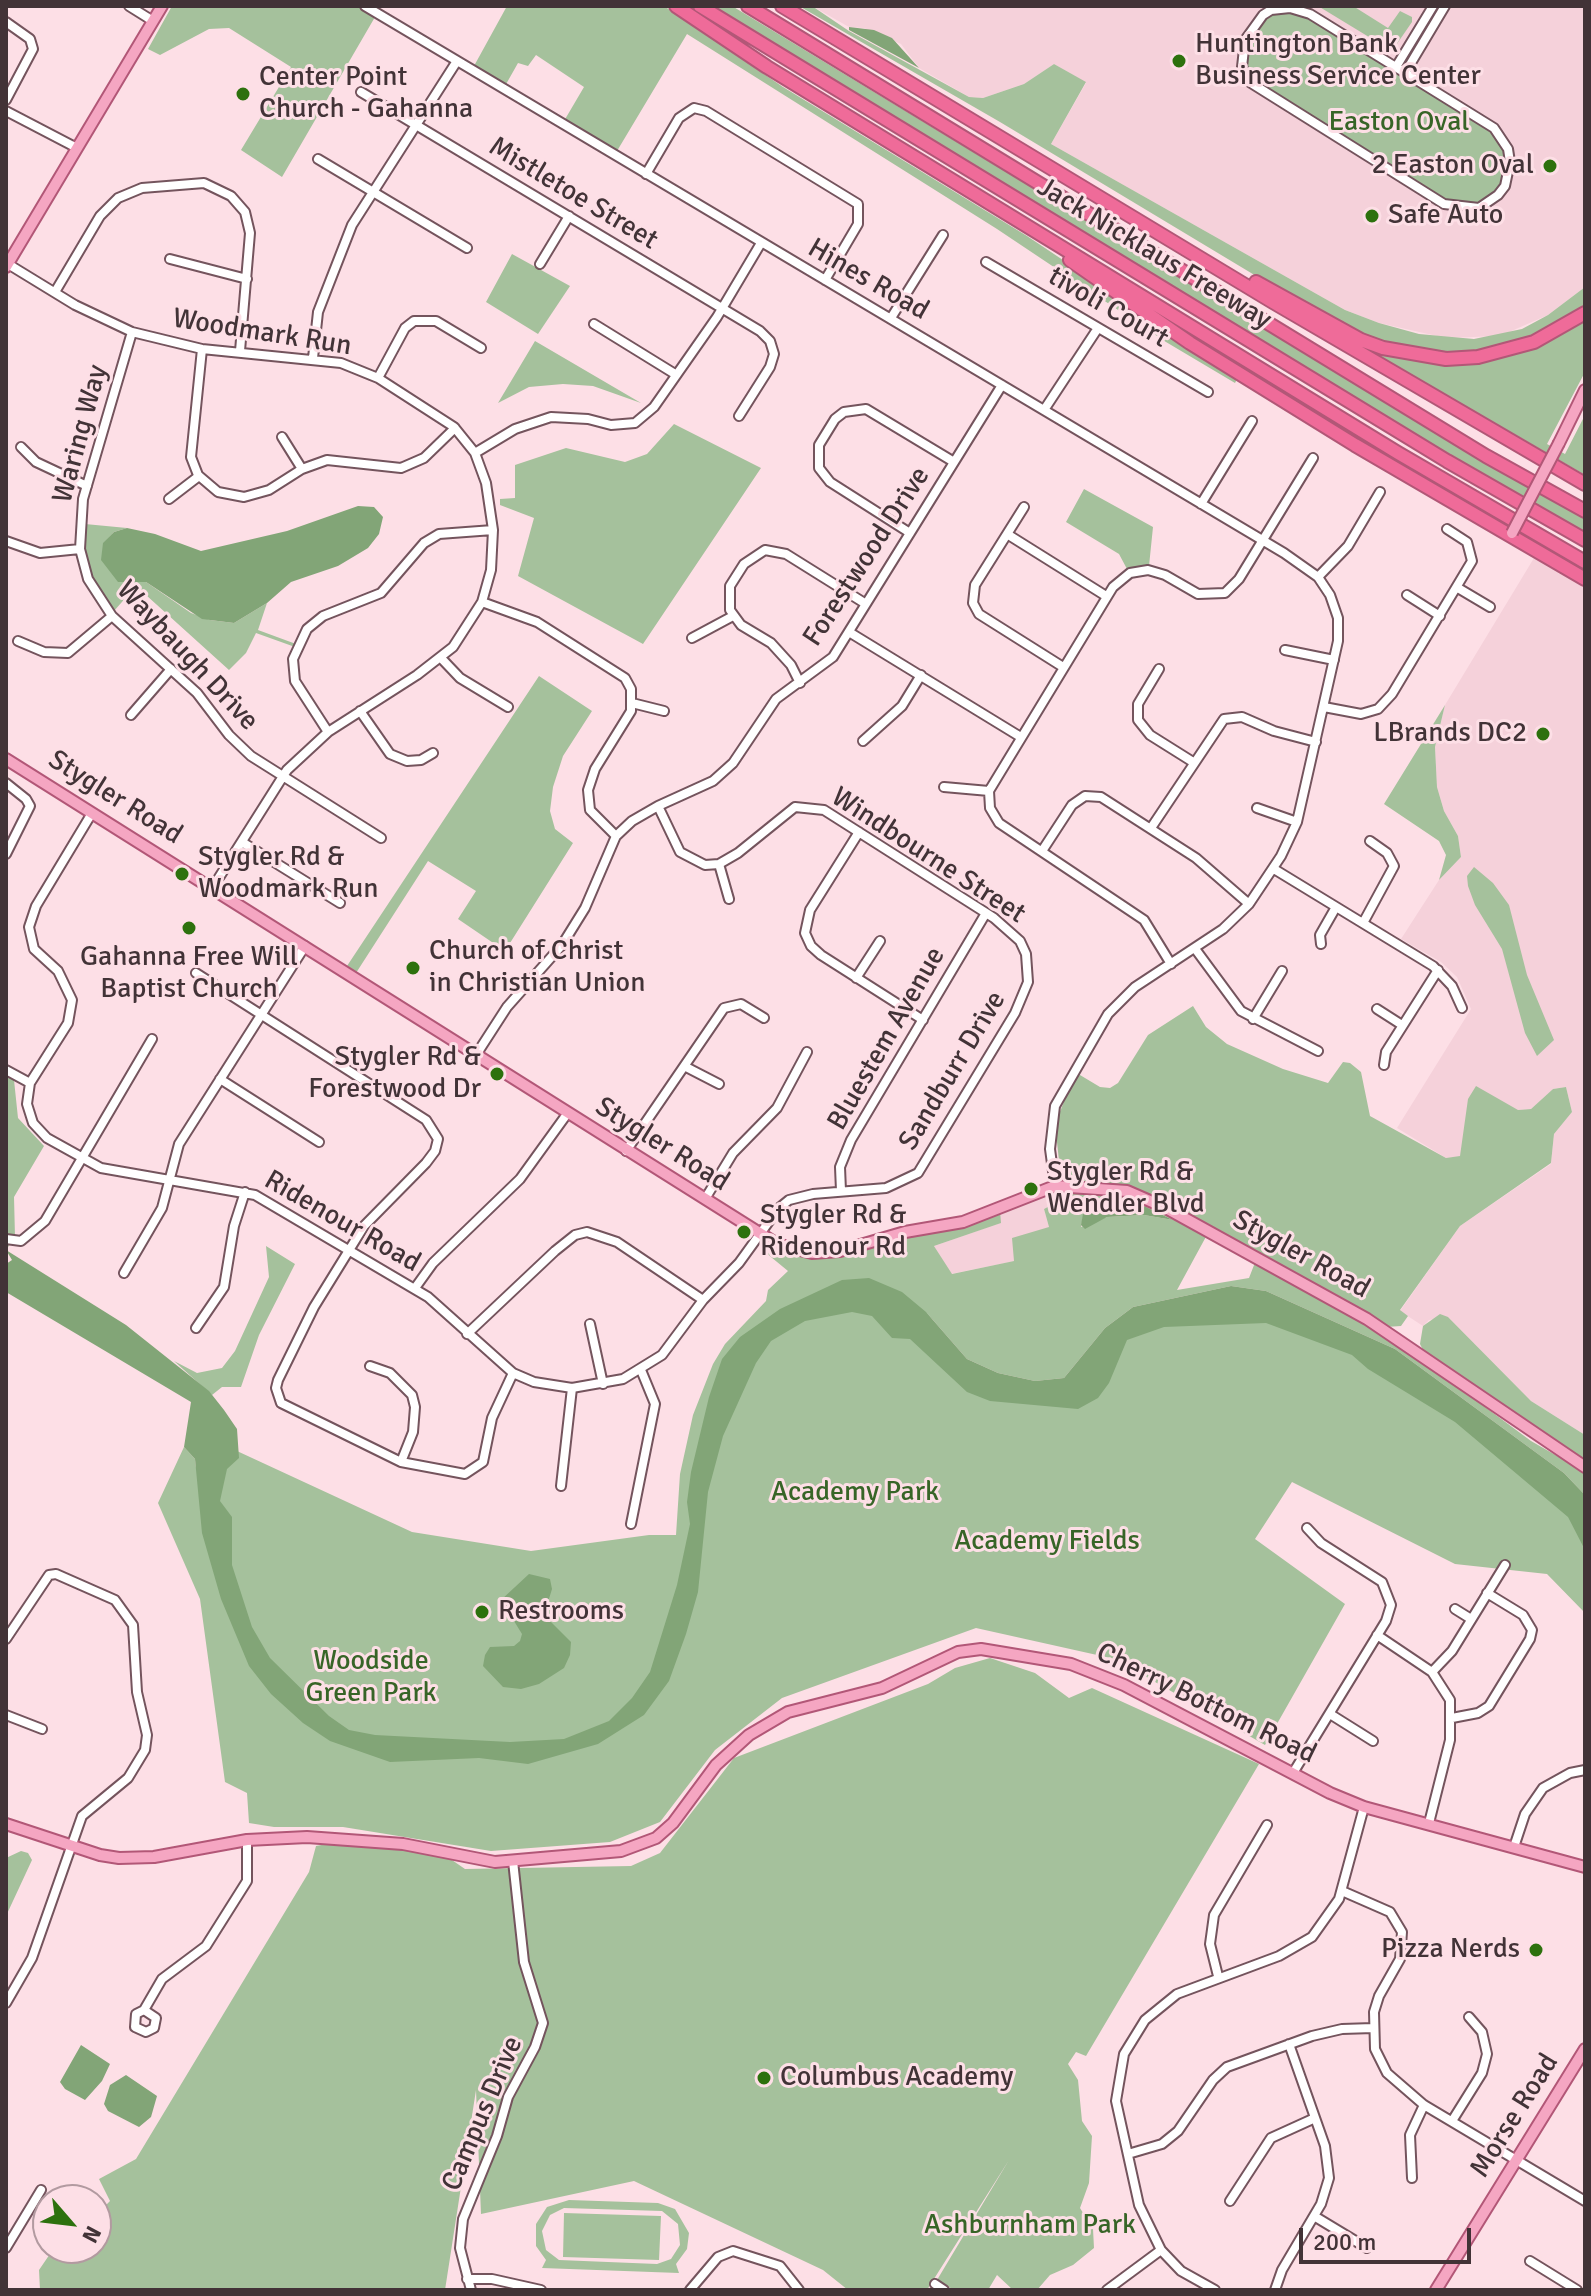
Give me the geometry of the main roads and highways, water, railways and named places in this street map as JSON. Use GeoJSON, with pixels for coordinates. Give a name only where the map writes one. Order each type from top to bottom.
{"type":"FeatureCollection","features":[{"type":"Feature","properties":{"kind":"highway"},"geometry":{"type":"LineString","coordinates":[[676,6],[767,67],[1398,453],[1585,562]]}},
{"type":"Feature","properties":{"kind":"highway","name":"Jack Nicklaus Freeway"},"geometry":{"type":"LineString","coordinates":[[700,6],[1447,461],[1585,540]]}},
{"type":"Feature","properties":{"kind":"highway","name":"Jack Nicklaus Freeway"},"geometry":{"type":"LineString","coordinates":[[748,6],[1486,456],[1585,511]]}},
{"type":"Feature","properties":{"kind":"highway"},"geometry":{"type":"LineString","coordinates":[[782,6],[1181,241],[1337,328],[1383,348],[1446,359],[1478,357],[1534,342],[1585,313]]}},
{"type":"Feature","properties":{"kind":"highway"},"geometry":{"type":"LineString","coordinates":[[967,115],[1273,302],[1585,484]]}},
{"type":"Feature","properties":{"kind":"highway"},"geometry":{"type":"LineString","coordinates":[[990,203],[1190,343],[1585,579]]}},
{"type":"Feature","properties":{"kind":"main road"},"geometry":{"type":"LineString","coordinates":[[7,266],[162,6]]}},
{"type":"Feature","properties":{"kind":"main road"},"geometry":{"type":"LineString","coordinates":[[1511,535],[1585,390]]}},
{"type":"Feature","properties":{"kind":"main road"},"geometry":{"type":"LineString","coordinates":[[1559,443],[1585,399]]}},
{"type":"Feature","properties":{"kind":"main road","name":"Stygler Road"},"geometry":{"type":"LineString","coordinates":[[6,759],[213,887],[758,1235],[801,1251],[840,1251],[905,1232],[963,1222],[1055,1186],[1114,1188],[1166,1208],[1387,1331],[1585,1467]]}},
{"type":"Feature","properties":{"kind":"main road","name":"Cherry Bottom Road"},"geometry":{"type":"LineString","coordinates":[[6,1824],[70,1846],[119,1858],[154,1857],[247,1840],[320,1838],[418,1846],[495,1862],[621,1851],[656,1838],[673,1823],[716,1765],[749,1735],[788,1712],[882,1688],[958,1652],[981,1649],[1071,1664],[1124,1685],[1364,1807],[1585,1867]]}},
{"type":"Feature","properties":{"kind":"main road","name":"Morse Road"},"geometry":{"type":"LineString","coordinates":[[1436,2290],[1585,2049]]}},
{"type":"Feature","properties":{"kind":"place","name":"Huntington Bank Business Service Center"},"geometry":{"type":"Point","coordinates":[1179,61]}},
{"type":"Feature","properties":{"kind":"place","name":"Center Point Church - Gahanna"},"geometry":{"type":"Point","coordinates":[243,94]}},
{"type":"Feature","properties":{"kind":"place","name":"2 Easton Oval"},"geometry":{"type":"Point","coordinates":[1550,166]}},
{"type":"Feature","properties":{"kind":"place","name":"Safe Auto"},"geometry":{"type":"Point","coordinates":[1372,216]}},
{"type":"Feature","properties":{"kind":"place","name":"LBrands DC2"},"geometry":{"type":"Point","coordinates":[1543,734]}},
{"type":"Feature","properties":{"kind":"place","name":"Stygler Rd & Woodmark Run"},"geometry":{"type":"Point","coordinates":[182,874]}},
{"type":"Feature","properties":{"kind":"place","name":"Gahanna Free Will Baptist Church"},"geometry":{"type":"Point","coordinates":[189,928]}},
{"type":"Feature","properties":{"kind":"place","name":"Church of Christ in Christian Union"},"geometry":{"type":"Point","coordinates":[413,968]}},
{"type":"Feature","properties":{"kind":"place","name":"Stygler Rd & Forestwood Dr"},"geometry":{"type":"Point","coordinates":[497,1074]}},
{"type":"Feature","properties":{"kind":"place","name":"Stygler Rd & Wendler Blvd"},"geometry":{"type":"Point","coordinates":[1031,1189]}},
{"type":"Feature","properties":{"kind":"place","name":"Stygler Rd & Ridenour Rd"},"geometry":{"type":"Point","coordinates":[744,1232]}},
{"type":"Feature","properties":{"kind":"place","name":"Restrooms"},"geometry":{"type":"Point","coordinates":[482,1612]}},
{"type":"Feature","properties":{"kind":"place","name":"Pizza Nerds"},"geometry":{"type":"Point","coordinates":[1536,1950]}},
{"type":"Feature","properties":{"kind":"place","name":"Columbus Academy"},"geometry":{"type":"Point","coordinates":[764,2078]}},
{"type":"Feature","properties":{"kind":"park label","name":"Easton Oval"},"geometry":{"type":"Point","coordinates":[1399,123]}},
{"type":"Feature","properties":{"kind":"park label","name":"Academy Park"},"geometry":{"type":"Point","coordinates":[855,1493]}},
{"type":"Feature","properties":{"kind":"park label","name":"Academy Fields"},"geometry":{"type":"Point","coordinates":[1047,1542]}},
{"type":"Feature","properties":{"kind":"park label","name":"Woodside Green Park"},"geometry":{"type":"Point","coordinates":[371,1678]}},
{"type":"Feature","properties":{"kind":"park label","name":"Ashburnham Park"},"geometry":{"type":"Point","coordinates":[1030,2226]}}]}
